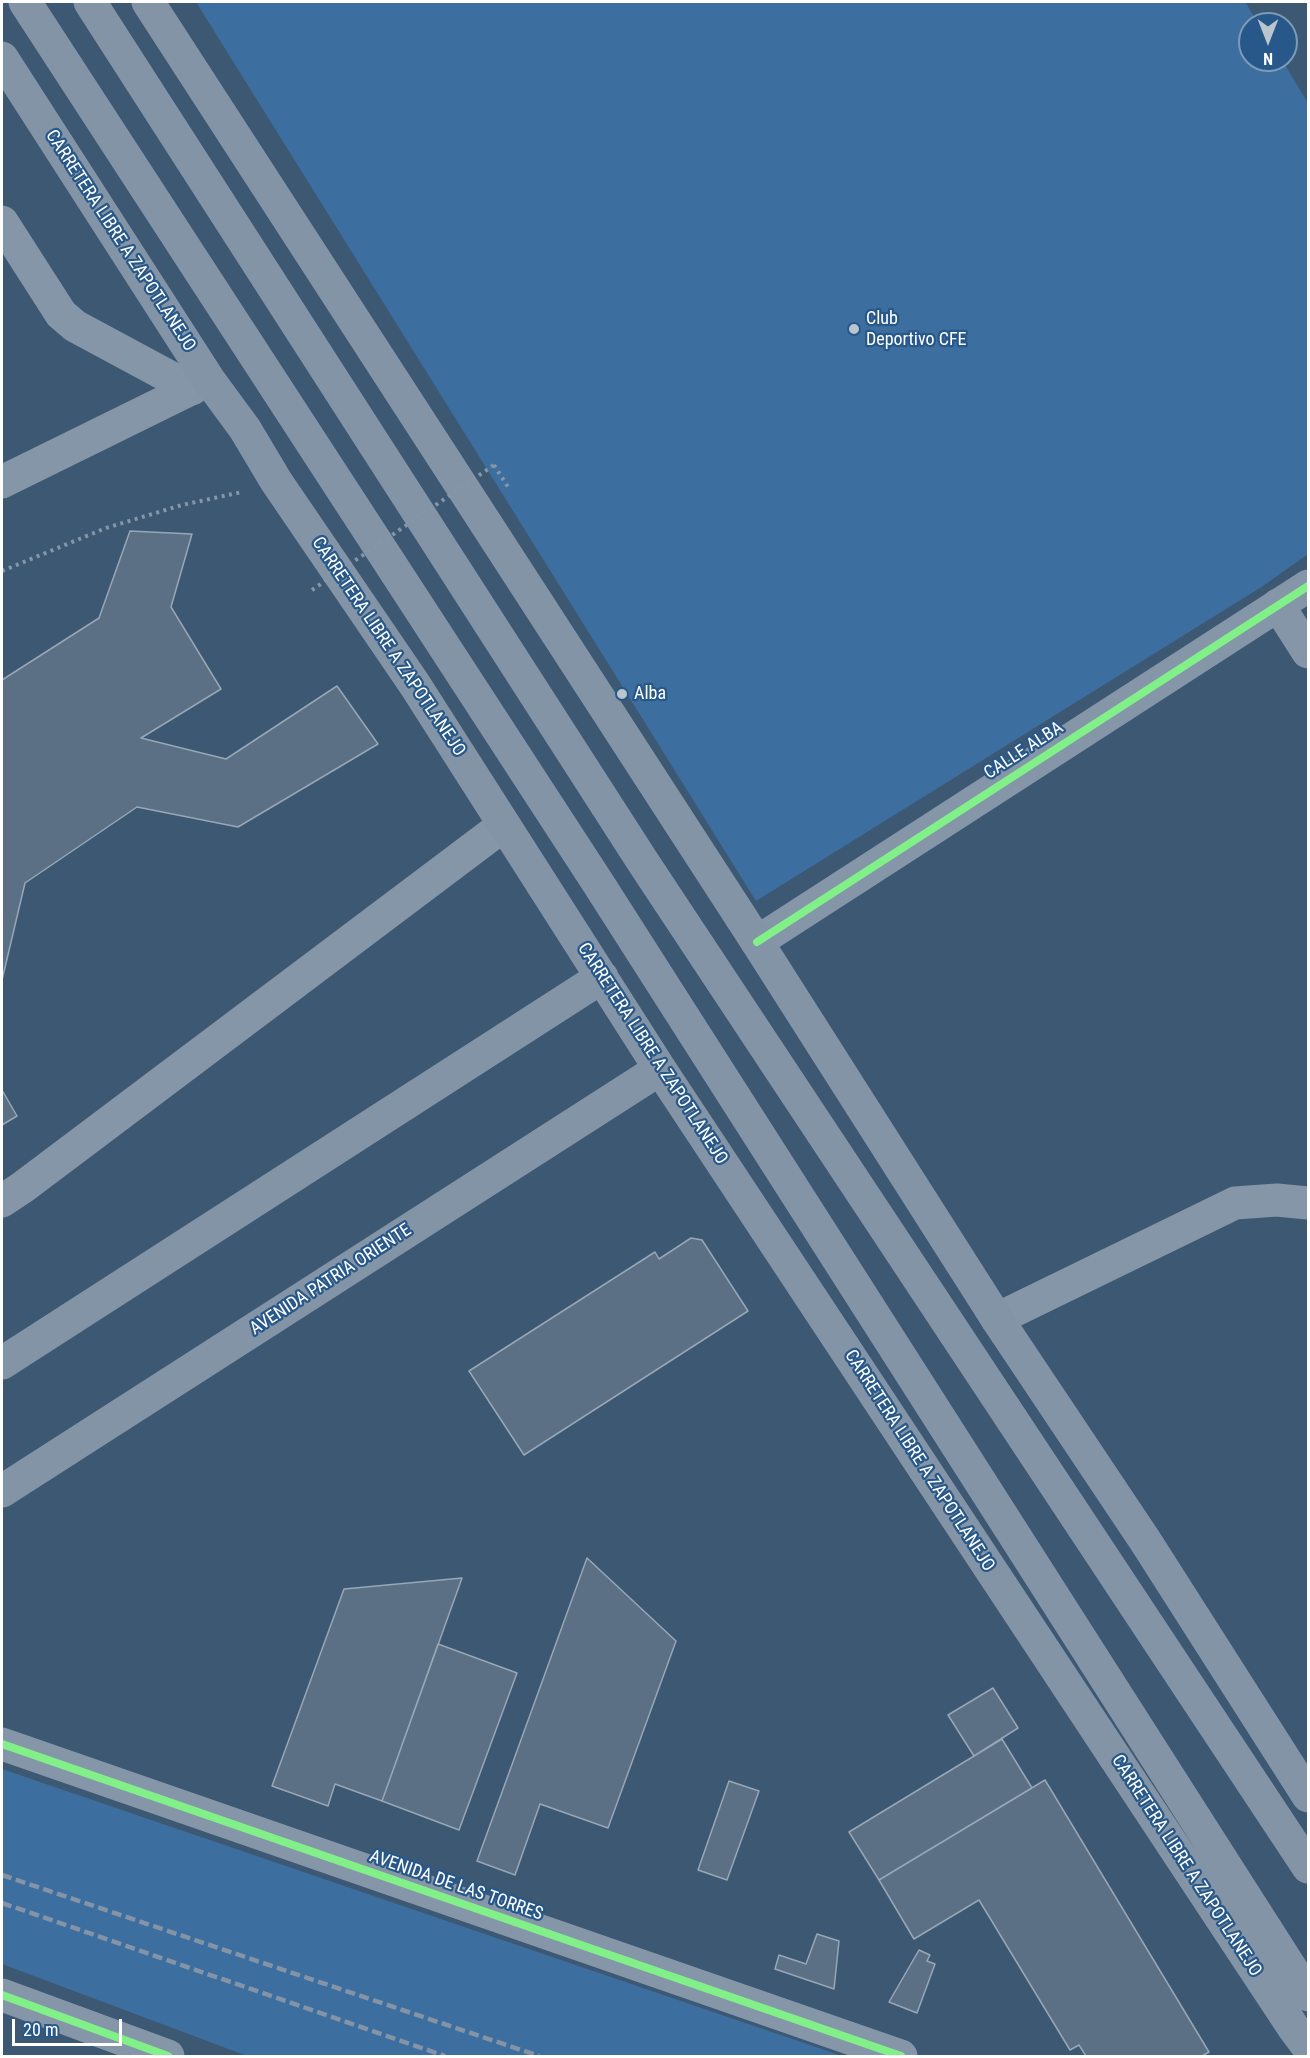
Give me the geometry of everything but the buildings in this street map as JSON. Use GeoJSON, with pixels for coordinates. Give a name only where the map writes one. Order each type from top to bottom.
{"type":"FeatureCollection","features":[{"type":"Feature","properties":{"kind":"main road","name":"CARRETERA LIBRE A ZAPOTLANEJO"},"geometry":{"type":"LineString","coordinates":[[25,2],[598,883],[1308,1995]]}},
{"type":"Feature","properties":{"kind":"main road"},"geometry":{"type":"LineString","coordinates":[[90,2],[643,861],[1308,1867]]}},
{"type":"Feature","properties":{"kind":"main road"},"geometry":{"type":"LineString","coordinates":[[148,2],[757,942],[997,1319],[1146,1542],[1308,1796]]}},
{"type":"Feature","properties":{"kind":"main road","name":"CARRETERA LIBRE A ZAPOTLANEJO"},"geometry":{"type":"LineString","coordinates":[[2,58],[200,384],[244,429],[276,481],[415,685],[660,1069],[1308,2048]]}},
{"type":"Feature","properties":{"kind":"main road"},"geometry":{"type":"LineString","coordinates":[[2,1364],[602,977]]}},
{"type":"Feature","properties":{"kind":"main road","name":"AVENIDA PATRIA ORIENTE"},"geometry":{"type":"LineString","coordinates":[[2,1491],[660,1069]]}},
{"type":"Feature","properties":{"kind":"street"},"geometry":{"type":"LineString","coordinates":[[2,222],[61,314],[75,326],[200,384]]}},
{"type":"Feature","properties":{"kind":"street"},"geometry":{"type":"LineString","coordinates":[[2,482],[200,384]]}},
{"type":"Feature","properties":{"kind":"street","name":"CALLE ALBA"},"geometry":{"type":"LineString","coordinates":[[757,942],[1308,586]]}},
{"type":"Feature","properties":{"kind":"street"},"geometry":{"type":"LineString","coordinates":[[1278,605],[1308,652]]}},
{"type":"Feature","properties":{"kind":"street"},"geometry":{"type":"LineString","coordinates":[[2,1201],[504,825]]}},
{"type":"Feature","properties":{"kind":"street"},"geometry":{"type":"LineString","coordinates":[[997,1319],[1235,1203],[1277,1200],[1308,1203]]}},
{"type":"Feature","properties":{"kind":"street","name":"AVENIDA DE LAS TORRES"},"geometry":{"type":"LineString","coordinates":[[2,1744],[901,2056]]}},
{"type":"Feature","properties":{"kind":"street"},"geometry":{"type":"LineString","coordinates":[[2,1995],[168,2056]]}},
{"type":"Feature","properties":{"kind":"path"},"geometry":{"type":"LineString","coordinates":[[312,590],[494,465]]}},
{"type":"Feature","properties":{"kind":"path"},"geometry":{"type":"LineString","coordinates":[[2,571],[106,528],[182,505],[245,491]]}},
{"type":"Feature","properties":{"kind":"shaded area","name":"Club Deportivo CFE"},"geometry":{"type":"Polygon","coordinates":[[[196,2],[1245,2],[1251,12],[1238,12],[1238,72],[1289,72],[1308,103],[1308,554],[1263,586],[756,901],[196,2]]]}},
{"type":"Feature","properties":{"kind":"shaded area"},"geometry":{"type":"Polygon","coordinates":[[[2,1769],[842,2056],[247,2056],[2,1964],[2,1769]]]}},
{"type":"Feature","properties":{"kind":"railway"},"geometry":{"type":"LineString","coordinates":[[2,1875],[539,2056]]}},
{"type":"Feature","properties":{"kind":"railway"},"geometry":{"type":"LineString","coordinates":[[2,1903],[445,2056]]}},
{"type":"Feature","properties":{"kind":"cycle path"},"geometry":{"type":"LineString","coordinates":[[757,942],[1308,586]]}},
{"type":"Feature","properties":{"kind":"cycle path"},"geometry":{"type":"LineString","coordinates":[[2,1744],[901,2056]]}},
{"type":"Feature","properties":{"kind":"cycle path"},"geometry":{"type":"LineString","coordinates":[[2,1995],[168,2056]]}},
{"type":"Feature","properties":{"kind":"place","name":"Club Deportivo CFE"},"geometry":{"type":"Point","coordinates":[854,329]}},
{"type":"Feature","properties":{"kind":"place","name":"Alba"},"geometry":{"type":"Point","coordinates":[622,694]}}]}
